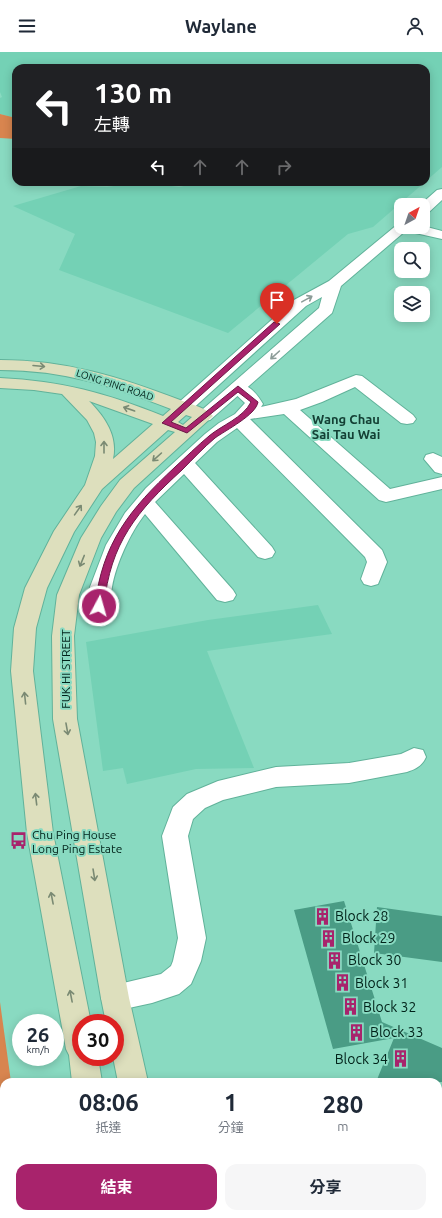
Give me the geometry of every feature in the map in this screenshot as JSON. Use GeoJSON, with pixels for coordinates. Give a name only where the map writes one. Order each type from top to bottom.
{"type":"FeatureCollection","features":[{"type":"Feature","properties":{"kind":"main road","name":"LONG PING ROAD"},"geometry":{"type":"LineString","coordinates":[[0,365],[18,364],[54,367],[82,372],[136,390],[204,416]]}},
{"type":"Feature","properties":{"kind":"main road","name":"LONG PING ROAD"},"geometry":{"type":"LineString","coordinates":[[0,383],[28,384],[67,390],[103,400],[187,431]]}},
{"type":"Feature","properties":{"kind":"main road"},"geometry":{"type":"LineString","coordinates":[[67,390],[89,410],[99,424],[104,437],[105,452],[96,485]]}},
{"type":"Feature","properties":{"kind":"main road"},"geometry":{"type":"LineString","coordinates":[[75,1014],[42,842],[22,671],[25,628],[36,588],[64,531],[96,485],[183,408]]}},
{"type":"Feature","properties":{"kind":"main road","name":"FUK HI STREET"},"geometry":{"type":"LineString","coordinates":[[132,1078],[115,998],[65,719],[63,636],[68,595],[91,538],[108,510],[128,484],[204,416]]}},
{"type":"Feature","properties":{"kind":"main road"},"geometry":{"type":"LineString","coordinates":[[84,1066],[86,1078]]}},
{"type":"Feature","properties":{"kind":"street"},"geometry":{"type":"LineString","coordinates":[[430,204],[442,193]]}},
{"type":"Feature","properties":{"kind":"street"},"geometry":{"type":"LineString","coordinates":[[430,232],[442,235]]}},
{"type":"Feature","properties":{"kind":"street"},"geometry":{"type":"LineString","coordinates":[[183,408],[300,303],[334,284],[395,234]]}},
{"type":"Feature","properties":{"kind":"street","name":"FUK HI STREET"},"geometry":{"type":"LineString","coordinates":[[204,416],[326,310],[334,284]]}},
{"type":"Feature","properties":{"kind":"street"},"geometry":{"type":"LineString","coordinates":[[243,416],[288,408],[328,394],[356,380],[407,419]]}},
{"type":"Feature","properties":{"kind":"street"},"geometry":{"type":"LineString","coordinates":[[99,606],[101,587],[116,544],[132,517],[184,463],[224,427],[243,416],[254,404],[254,402],[238,388]]}},
{"type":"Feature","properties":{"kind":"street"},"geometry":{"type":"LineString","coordinates":[[288,408],[386,496],[442,483]]}},
{"type":"Feature","properties":{"kind":"street"},"geometry":{"type":"LineString","coordinates":[[243,416],[242,422],[375,555],[377,562],[370,579]]}},
{"type":"Feature","properties":{"kind":"street"},"geometry":{"type":"LineString","coordinates":[[184,463],[265,552]]}},
{"type":"Feature","properties":{"kind":"street"},"geometry":{"type":"LineString","coordinates":[[145,502],[224,595]]}},
{"type":"Feature","properties":{"kind":"street"},"geometry":{"type":"LineString","coordinates":[[115,998],[169,985],[181,975],[187,961],[192,938],[175,836],[182,814],[196,801],[218,791],[276,777],[349,773],[407,762],[414,757]]}},
{"type":"Feature","properties":{"kind":"shaded area"},"geometry":{"type":"Polygon","coordinates":[[[0,52],[442,52],[442,167],[430,178],[430,64],[12,64],[12,117],[0,114],[0,98],[2,97],[0,92],[0,52]]]}},
{"type":"Feature","properties":{"kind":"shaded area"},"geometry":{"type":"Polygon","coordinates":[[[0,114],[12,117],[12,139],[0,138],[0,114]]]}},
{"type":"Feature","properties":{"kind":"shaded area"},"geometry":{"type":"Polygon","coordinates":[[[81,186],[420,186],[407,198],[394,198],[394,209],[373,227],[348,234],[228,333],[59,270],[75,234],[13,206],[81,186]]]}},
{"type":"Feature","properties":{"kind":"shaded area"},"geometry":{"type":"Polygon","coordinates":[[[318,605],[332,634],[207,651],[254,768],[196,769],[127,784],[123,768],[103,771],[86,642],[208,620],[318,605]]]}},
{"type":"Feature","properties":{"kind":"shaded area"},"geometry":{"type":"Polygon","coordinates":[[[0,1002],[10,1078],[0,1078],[0,1002]]]}},
{"type":"Feature","properties":{"kind":"building"},"geometry":{"type":"Polygon","coordinates":[[[344,901],[382,1022],[442,1048],[442,1078],[378,1078],[394,1038],[333,1049],[294,910],[344,901]]]}},
{"type":"Feature","properties":{"kind":"building"},"geometry":{"type":"Polygon","coordinates":[[[377,907],[442,916],[442,962],[374,953],[377,907]]]}},
{"type":"Feature","properties":{"kind":"place","name":"Chu Ping House Long Ping Estate"},"geometry":{"type":"Point","coordinates":[19,841]}},
{"type":"Feature","properties":{"kind":"place","name":"Block 28"},"geometry":{"type":"Point","coordinates":[322,916]}},
{"type":"Feature","properties":{"kind":"place","name":"Block 29"},"geometry":{"type":"Point","coordinates":[329,938]}},
{"type":"Feature","properties":{"kind":"place","name":"Block 30"},"geometry":{"type":"Point","coordinates":[335,960]}},
{"type":"Feature","properties":{"kind":"place","name":"Block 31"},"geometry":{"type":"Point","coordinates":[342,983]}},
{"type":"Feature","properties":{"kind":"place","name":"Block 32"},"geometry":{"type":"Point","coordinates":[350,1007]}},
{"type":"Feature","properties":{"kind":"place","name":"Block 33"},"geometry":{"type":"Point","coordinates":[357,1032]}},
{"type":"Feature","properties":{"kind":"place","name":"Block 34"},"geometry":{"type":"Point","coordinates":[401,1059]}},
{"type":"Feature","properties":{"kind":"district","name":"Wang Chau Sai Tau Wai"},"geometry":{"type":"Point","coordinates":[346,426]}},
{"type":"Feature","properties":{"kind":"route"},"geometry":{"type":"LineString","coordinates":[[99,606],[101,587],[116,544],[132,517],[153,492],[224,427],[241,418],[254,404],[254,402],[238,388],[187,431],[166,423],[277,324]]}}]}
